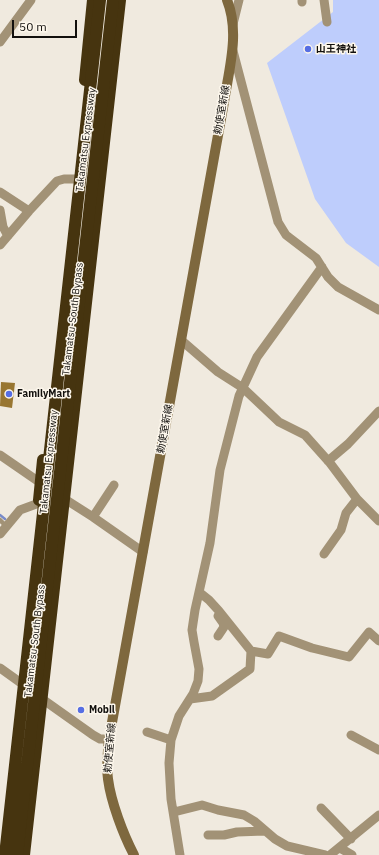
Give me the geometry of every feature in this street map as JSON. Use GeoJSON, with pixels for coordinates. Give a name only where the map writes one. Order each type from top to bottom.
{"type":"FeatureCollection","features":[{"type":"Feature","properties":{"kind":"highway","name":"Takamatsu-South Bypass"},"geometry":{"type":"LineString","coordinates":[[1,855],[40,482],[75,179],[93,0]]}},
{"type":"Feature","properties":{"kind":"highway","name":"Takamatsu Expressway"},"geometry":{"type":"LineString","coordinates":[[4,855],[100,0]]}},
{"type":"Feature","properties":{"kind":"highway","name":"Takamatsu Expressway"},"geometry":{"type":"LineString","coordinates":[[17,855],[114,0]]}},
{"type":"Feature","properties":{"kind":"highway","name":"Takamatsu-South Bypass"},"geometry":{"type":"LineString","coordinates":[[24,855],[120,0]]}},
{"type":"Feature","properties":{"kind":"main road","name":"勅使室新線"},"geometry":{"type":"LineString","coordinates":[[134,855],[111,796],[108,772],[109,739],[224,102],[232,48],[233,25],[227,0]]}},
{"type":"Feature","properties":{"kind":"street"},"geometry":{"type":"LineString","coordinates":[[0,42],[31,0]]}},
{"type":"Feature","properties":{"kind":"street"},"geometry":{"type":"LineString","coordinates":[[233,25],[238,0]]}},
{"type":"Feature","properties":{"kind":"street"},"geometry":{"type":"LineString","coordinates":[[324,0],[327,22]]}},
{"type":"Feature","properties":{"kind":"street"},"geometry":{"type":"LineString","coordinates":[[232,48],[278,222],[286,235],[316,258],[328,277],[338,286],[379,310]]}},
{"type":"Feature","properties":{"kind":"street"},"geometry":{"type":"LineString","coordinates":[[0,245],[57,181],[64,179],[75,179]]}},
{"type":"Feature","properties":{"kind":"street"},"geometry":{"type":"LineString","coordinates":[[0,195],[29,211]]}},
{"type":"Feature","properties":{"kind":"street"},"geometry":{"type":"LineString","coordinates":[[0,210],[3,227],[8,236]]}},
{"type":"Feature","properties":{"kind":"street"},"geometry":{"type":"LineString","coordinates":[[180,855],[176,840],[174,812],[171,799],[169,763],[171,740],[179,716],[190,699],[198,681],[199,669],[192,630],[198,595],[210,543],[220,470],[239,396],[257,357],[322,267]]}},
{"type":"Feature","properties":{"kind":"street"},"geometry":{"type":"LineString","coordinates":[[181,340],[218,372],[243,388],[279,422],[305,435],[328,461],[357,499],[379,521]]}},
{"type":"Feature","properties":{"kind":"street"},"geometry":{"type":"LineString","coordinates":[[328,461],[348,444],[379,412]]}},
{"type":"Feature","properties":{"kind":"street"},"geometry":{"type":"LineString","coordinates":[[0,454],[143,552]]}},
{"type":"Feature","properties":{"kind":"street"},"geometry":{"type":"LineString","coordinates":[[93,517],[114,485]]}},
{"type":"Feature","properties":{"kind":"street"},"geometry":{"type":"LineString","coordinates":[[324,554],[340,530],[346,513],[357,499]]}},
{"type":"Feature","properties":{"kind":"street"},"geometry":{"type":"LineString","coordinates":[[0,534],[3,523],[20,510],[39,503]]}},
{"type":"Feature","properties":{"kind":"street"},"geometry":{"type":"LineString","coordinates":[[198,595],[223,623],[224,627],[218,636]]}},
{"type":"Feature","properties":{"kind":"street"},"geometry":{"type":"LineString","coordinates":[[198,595],[209,600],[251,651],[268,654],[279,636],[312,648],[349,657],[369,632],[379,641]]}},
{"type":"Feature","properties":{"kind":"street"},"geometry":{"type":"LineString","coordinates":[[190,699],[212,696],[250,669],[251,651]]}},
{"type":"Feature","properties":{"kind":"street"},"geometry":{"type":"LineString","coordinates":[[0,668],[92,735],[109,739]]}},
{"type":"Feature","properties":{"kind":"street"},"geometry":{"type":"LineString","coordinates":[[147,732],[171,740]]}},
{"type":"Feature","properties":{"kind":"street"},"geometry":{"type":"LineString","coordinates":[[351,734],[379,750]]}},
{"type":"Feature","properties":{"kind":"street"},"geometry":{"type":"LineString","coordinates":[[174,812],[202,805],[244,815],[254,821],[275,839],[288,846],[325,855]]}},
{"type":"Feature","properties":{"kind":"street"},"geometry":{"type":"LineString","coordinates":[[322,808],[351,838]]}},
{"type":"Feature","properties":{"kind":"street"},"geometry":{"type":"LineString","coordinates":[[330,855],[379,815]]}},
{"type":"Feature","properties":{"kind":"street"},"geometry":{"type":"LineString","coordinates":[[208,836],[237,832],[264,831]]}},
{"type":"Feature","properties":{"kind":"street"},"geometry":{"type":"LineString","coordinates":[[340,848],[352,855]]}},
{"type":"Feature","properties":{"kind":"shaded area"},"geometry":{"type":"Polygon","coordinates":[[[333,0],[379,0],[379,267],[346,243],[315,199],[267,63],[333,12],[333,0]]]}},
{"type":"Feature","properties":{"kind":"building"},"geometry":{"type":"Polygon","coordinates":[[[1,382],[15,383],[12,408],[0,406],[1,382]]]}},
{"type":"Feature","properties":{"kind":"waterway"},"geometry":{"type":"LineString","coordinates":[[0,515],[5,519]]}},
{"type":"Feature","properties":{"kind":"place","name":"山王神社"},"geometry":{"type":"Point","coordinates":[308,49]}},
{"type":"Feature","properties":{"kind":"place","name":"FamilyMart"},"geometry":{"type":"Point","coordinates":[9,394]}},
{"type":"Feature","properties":{"kind":"place","name":"Mobil"},"geometry":{"type":"Point","coordinates":[81,710]}}]}
